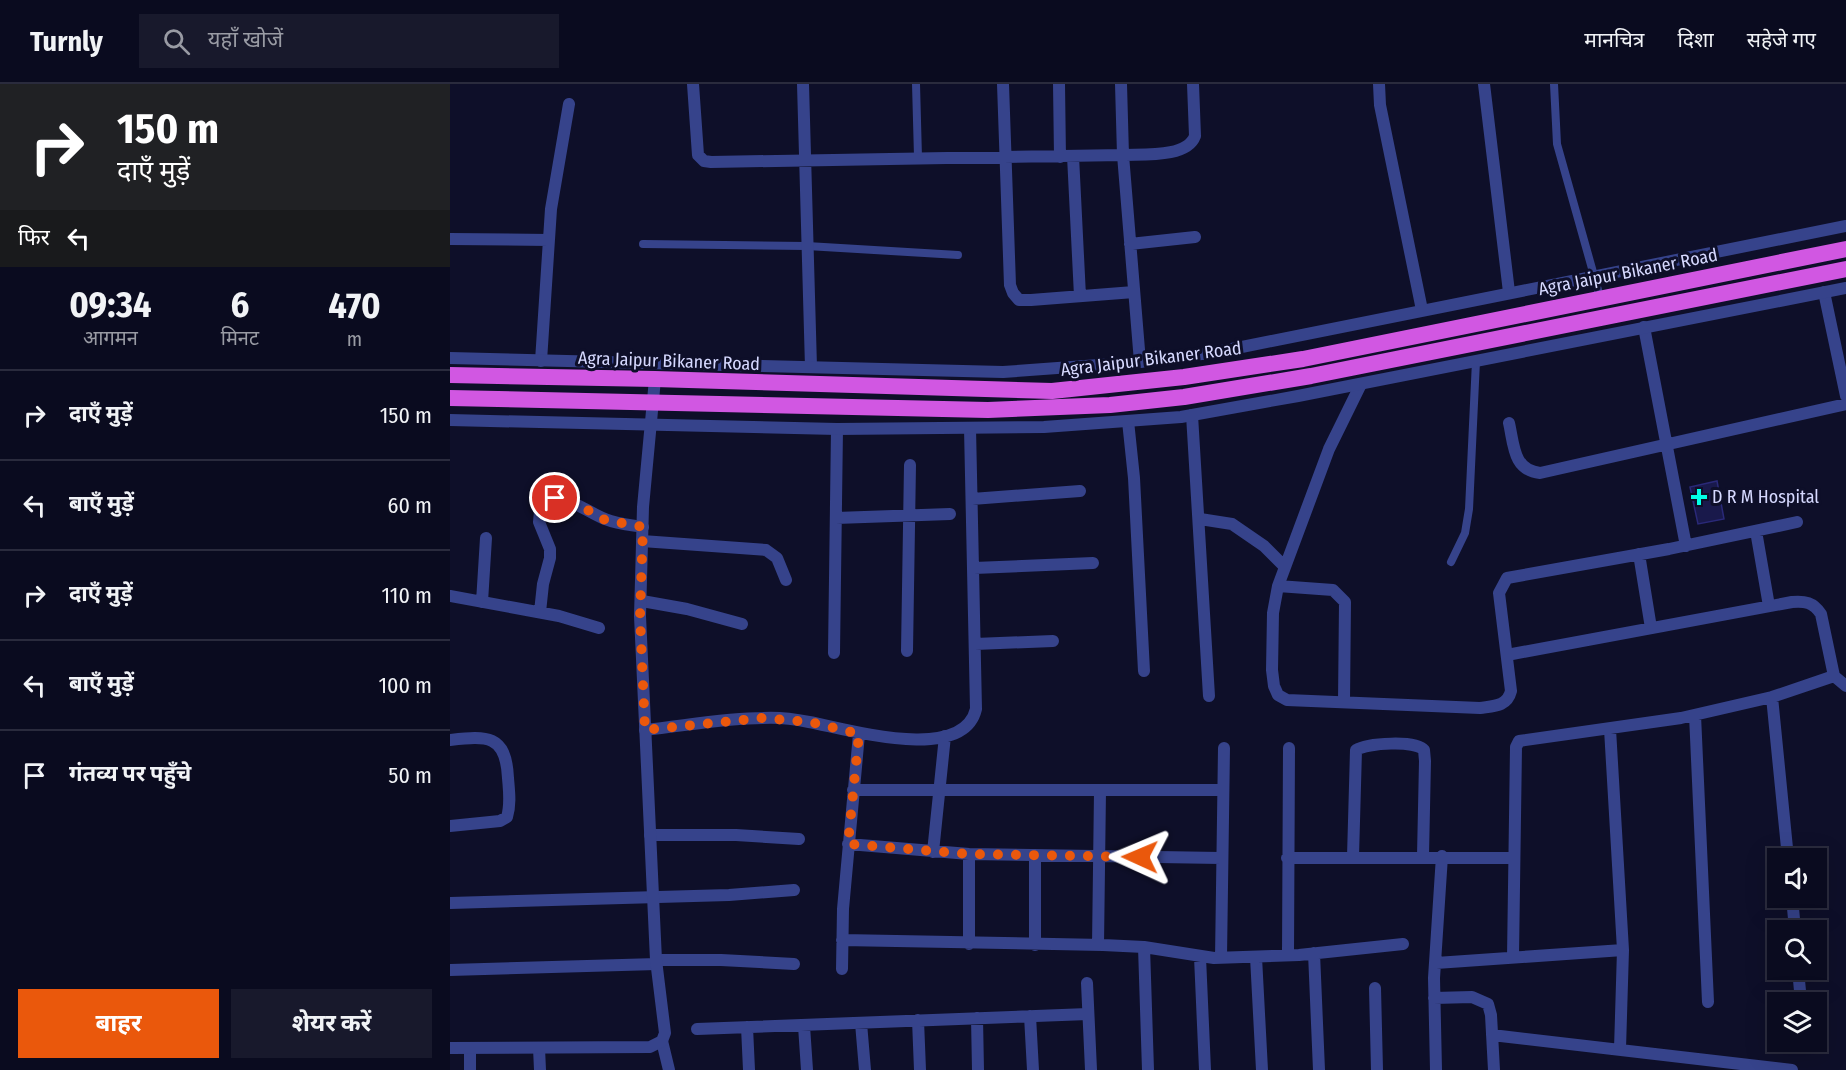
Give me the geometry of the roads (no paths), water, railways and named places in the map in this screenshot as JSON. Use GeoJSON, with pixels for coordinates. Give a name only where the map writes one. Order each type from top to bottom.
{"type":"FeatureCollection","features":[{"type":"Feature","properties":{"kind":"highway","name":"Agra Jaipur Bikaner Road"},"geometry":{"type":"LineString","coordinates":[[450,375],[655,379],[764,374],[995,391],[1052,391],[1111,386],[1303,359],[1846,249]]}},
{"type":"Feature","properties":{"kind":"highway"},"geometry":{"type":"LineString","coordinates":[[450,398],[988,410],[1110,405],[1184,397],[1311,376],[1846,269]]}},
{"type":"Feature","properties":{"kind":"street"},"geometry":{"type":"LineString","coordinates":[[693,84],[697,149],[704,161],[1123,155],[1173,151],[1193,143],[1195,128],[1193,84]]}},
{"type":"Feature","properties":{"kind":"street"},"geometry":{"type":"LineString","coordinates":[[803,84],[811,367]]}},
{"type":"Feature","properties":{"kind":"street"},"geometry":{"type":"LineString","coordinates":[[1003,84],[1010,285],[1013,293],[1020,300],[1031,300],[1134,292]]}},
{"type":"Feature","properties":{"kind":"street"},"geometry":{"type":"LineString","coordinates":[[1059,84],[1080,296]]}},
{"type":"Feature","properties":{"kind":"street"},"geometry":{"type":"LineString","coordinates":[[1121,84],[1123,155],[1140,362]]}},
{"type":"Feature","properties":{"kind":"street"},"geometry":{"type":"LineString","coordinates":[[1379,84],[1380,105],[1422,310]]}},
{"type":"Feature","properties":{"kind":"street"},"geometry":{"type":"LineString","coordinates":[[1484,84],[1509,292]]}},
{"type":"Feature","properties":{"kind":"street"},"geometry":{"type":"LineString","coordinates":[[541,361],[551,210],[569,104]]}},
{"type":"Feature","properties":{"kind":"street"},"geometry":{"type":"LineString","coordinates":[[450,358],[764,374],[811,367],[1004,372],[1140,362],[1217,352],[1846,226]]}},
{"type":"Feature","properties":{"kind":"street"},"geometry":{"type":"LineString","coordinates":[[1130,244],[1195,237]]}},
{"type":"Feature","properties":{"kind":"street"},"geometry":{"type":"LineString","coordinates":[[450,239],[549,240]]}},
{"type":"Feature","properties":{"kind":"street"},"geometry":{"type":"LineString","coordinates":[[450,420],[837,429],[1044,427],[1192,415],[1846,288]]}},
{"type":"Feature","properties":{"kind":"street"},"geometry":{"type":"LineString","coordinates":[[1824,292],[1846,396]]}},
{"type":"Feature","properties":{"kind":"street"},"geometry":{"type":"LineString","coordinates":[[1644,327],[1686,546]]}},
{"type":"Feature","properties":{"kind":"street"},"geometry":{"type":"LineString","coordinates":[[655,379],[642,542],[640,616],[657,962],[666,1026],[662,1041],[669,1070]]}},
{"type":"Feature","properties":{"kind":"street"},"geometry":{"type":"LineString","coordinates":[[1361,384],[1329,449],[1278,586],[1273,613],[1272,670],[1278,695],[1287,700],[1480,708],[1498,706],[1505,703],[1511,691],[1499,593],[1508,578],[1686,546],[1797,522]]}},
{"type":"Feature","properties":{"kind":"street"},"geometry":{"type":"LineString","coordinates":[[1509,423],[1521,467],[1528,472],[1540,473],[1666,447],[1846,404]]}},
{"type":"Feature","properties":{"kind":"street"},"geometry":{"type":"LineString","coordinates":[[1192,415],[1209,696]]}},
{"type":"Feature","properties":{"kind":"street"},"geometry":{"type":"LineString","coordinates":[[1128,421],[1134,478],[1144,671]]}},
{"type":"Feature","properties":{"kind":"street"},"geometry":{"type":"LineString","coordinates":[[645,730],[762,718],[810,722],[859,734],[921,739],[960,732],[970,724],[976,709],[976,660],[970,428]]}},
{"type":"Feature","properties":{"kind":"street"},"geometry":{"type":"LineString","coordinates":[[834,653],[837,429]]}},
{"type":"Feature","properties":{"kind":"street"},"geometry":{"type":"LineString","coordinates":[[908,651],[910,465]]}},
{"type":"Feature","properties":{"kind":"street"},"geometry":{"type":"LineString","coordinates":[[972,499],[1080,491]]}},
{"type":"Feature","properties":{"kind":"street"},"geometry":{"type":"LineString","coordinates":[[540,612],[543,584],[550,558],[550,549],[539,522],[541,501],[555,498],[577,504],[605,520],[643,527]]}},
{"type":"Feature","properties":{"kind":"street"},"geometry":{"type":"LineString","coordinates":[[836,518],[950,514]]}},
{"type":"Feature","properties":{"kind":"street"},"geometry":{"type":"LineString","coordinates":[[1200,519],[1232,524],[1264,546],[1284,566]]}},
{"type":"Feature","properties":{"kind":"street"},"geometry":{"type":"LineString","coordinates":[[1756,531],[1769,606]]}},
{"type":"Feature","properties":{"kind":"street"},"geometry":{"type":"LineString","coordinates":[[482,602],[486,538]]}},
{"type":"Feature","properties":{"kind":"street"},"geometry":{"type":"LineString","coordinates":[[642,542],[766,550],[777,558],[786,580]]}},
{"type":"Feature","properties":{"kind":"street"},"geometry":{"type":"LineString","coordinates":[[1639,554],[1651,628]]}},
{"type":"Feature","properties":{"kind":"street"},"geometry":{"type":"LineString","coordinates":[[974,568],[1093,563]]}},
{"type":"Feature","properties":{"kind":"street"},"geometry":{"type":"LineString","coordinates":[[1278,586],[1333,590],[1345,602],[1344,701]]}},
{"type":"Feature","properties":{"kind":"street"},"geometry":{"type":"LineString","coordinates":[[450,596],[540,612],[599,628]]}},
{"type":"Feature","properties":{"kind":"street"},"geometry":{"type":"LineString","coordinates":[[642,601],[687,609],[742,624]]}},
{"type":"Feature","properties":{"kind":"street"},"geometry":{"type":"LineString","coordinates":[[1507,655],[1769,606],[1806,602],[1816,607],[1821,614],[1834,676],[1846,686]]}},
{"type":"Feature","properties":{"kind":"street"},"geometry":{"type":"LineString","coordinates":[[975,644],[1053,641]]}},
{"type":"Feature","properties":{"kind":"street"},"geometry":{"type":"LineString","coordinates":[[1513,957],[1516,747],[1520,741],[1695,715],[1772,697],[1834,676]]}},
{"type":"Feature","properties":{"kind":"street"},"geometry":{"type":"LineString","coordinates":[[1772,697],[1787,848]]}},
{"type":"Feature","properties":{"kind":"street"},"geometry":{"type":"LineString","coordinates":[[1695,715],[1708,1002]]}},
{"type":"Feature","properties":{"kind":"street"},"geometry":{"type":"LineString","coordinates":[[1611,729],[1623,950],[1620,1049]]}},
{"type":"Feature","properties":{"kind":"street"},"geometry":{"type":"LineString","coordinates":[[843,969],[842,940],[848,844],[859,734]]}},
{"type":"Feature","properties":{"kind":"street"},"geometry":{"type":"LineString","coordinates":[[933,852],[945,736]]}},
{"type":"Feature","properties":{"kind":"street"},"geometry":{"type":"LineString","coordinates":[[450,740],[482,737],[495,741],[504,750],[510,808],[507,817],[500,821],[450,826]]}},
{"type":"Feature","properties":{"kind":"street"},"geometry":{"type":"LineString","coordinates":[[1353,857],[1356,750],[1365,746],[1414,743],[1421,745],[1425,761],[1424,856]]}},
{"type":"Feature","properties":{"kind":"street"},"geometry":{"type":"LineString","coordinates":[[1221,958],[1224,748]]}},
{"type":"Feature","properties":{"kind":"street"},"geometry":{"type":"LineString","coordinates":[[1288,955],[1289,748]]}},
{"type":"Feature","properties":{"kind":"street"},"geometry":{"type":"LineString","coordinates":[[853,790],[1223,790]]}},
{"type":"Feature","properties":{"kind":"street"},"geometry":{"type":"LineString","coordinates":[[1098,945],[1100,791]]}},
{"type":"Feature","properties":{"kind":"street"},"geometry":{"type":"LineString","coordinates":[[650,835],[736,835],[799,839]]}},
{"type":"Feature","properties":{"kind":"street"},"geometry":{"type":"LineString","coordinates":[[848,844],[969,854],[1221,858]]}},
{"type":"Feature","properties":{"kind":"street"},"geometry":{"type":"LineString","coordinates":[[969,854],[969,944]]}},
{"type":"Feature","properties":{"kind":"street"},"geometry":{"type":"LineString","coordinates":[[1035,855],[1035,945]]}},
{"type":"Feature","properties":{"kind":"street"},"geometry":{"type":"LineString","coordinates":[[1287,858],[1442,856],[1514,858]]}},
{"type":"Feature","properties":{"kind":"street"},"geometry":{"type":"LineString","coordinates":[[1436,1070],[1434,998],[1442,856]]}},
{"type":"Feature","properties":{"kind":"street"},"geometry":{"type":"LineString","coordinates":[[450,903],[729,895],[794,890]]}},
{"type":"Feature","properties":{"kind":"street"},"geometry":{"type":"LineString","coordinates":[[842,940],[1144,947],[1200,957],[1221,958],[1288,955],[1403,944]]}},
{"type":"Feature","properties":{"kind":"street"},"geometry":{"type":"LineString","coordinates":[[1144,947],[1148,1070]]}},
{"type":"Feature","properties":{"kind":"street"},"geometry":{"type":"LineString","coordinates":[[1436,963],[1623,950]]}},
{"type":"Feature","properties":{"kind":"street"},"geometry":{"type":"LineString","coordinates":[[1314,953],[1319,1070]]}},
{"type":"Feature","properties":{"kind":"street"},"geometry":{"type":"LineString","coordinates":[[1200,957],[1205,1070]]}},
{"type":"Feature","properties":{"kind":"street"},"geometry":{"type":"LineString","coordinates":[[1256,957],[1262,1070]]}},
{"type":"Feature","properties":{"kind":"street"},"geometry":{"type":"LineString","coordinates":[[450,970],[657,962],[794,964]]}},
{"type":"Feature","properties":{"kind":"street"},"geometry":{"type":"LineString","coordinates":[[1087,983],[1091,1070]]}},
{"type":"Feature","properties":{"kind":"street"},"geometry":{"type":"LineString","coordinates":[[1375,988],[1377,1070]]}},
{"type":"Feature","properties":{"kind":"street"},"geometry":{"type":"LineString","coordinates":[[1434,998],[1481,999],[1488,1004],[1491,1015],[1494,1070]]}},
{"type":"Feature","properties":{"kind":"street"},"geometry":{"type":"LineString","coordinates":[[697,1029],[1088,1014]]}},
{"type":"Feature","properties":{"kind":"street"},"geometry":{"type":"LineString","coordinates":[[1030,1016],[1033,1070]]}},
{"type":"Feature","properties":{"kind":"street"},"geometry":{"type":"LineString","coordinates":[[977,1018],[978,1070]]}},
{"type":"Feature","properties":{"kind":"street"},"geometry":{"type":"LineString","coordinates":[[918,1020],[920,1070]]}},
{"type":"Feature","properties":{"kind":"street"},"geometry":{"type":"LineString","coordinates":[[861,1023],[865,1070]]}},
{"type":"Feature","properties":{"kind":"street"},"geometry":{"type":"LineString","coordinates":[[804,1026],[807,1070]]}},
{"type":"Feature","properties":{"kind":"street"},"geometry":{"type":"LineString","coordinates":[[747,1027],[749,1070]]}},
{"type":"Feature","properties":{"kind":"street"},"geometry":{"type":"LineString","coordinates":[[1492,1035],[1792,1070]]}},
{"type":"Feature","properties":{"kind":"street"},"geometry":{"type":"LineString","coordinates":[[450,1048],[650,1047],[662,1041]]}},
{"type":"Feature","properties":{"kind":"street"},"geometry":{"type":"LineString","coordinates":[[470,1048],[470,1070]]}},
{"type":"Feature","properties":{"kind":"street"},"geometry":{"type":"LineString","coordinates":[[539,1048],[540,1070]]}},
{"type":"Feature","properties":{"kind":"lane"},"geometry":{"type":"LineString","coordinates":[[916,84],[918,157]]}},
{"type":"Feature","properties":{"kind":"lane"},"geometry":{"type":"LineString","coordinates":[[1554,84],[1557,144],[1600,297]]}},
{"type":"Feature","properties":{"kind":"lane"},"geometry":{"type":"LineString","coordinates":[[643,244],[807,246],[958,255]]}},
{"type":"Feature","properties":{"kind":"lane"},"geometry":{"type":"LineString","coordinates":[[1451,562],[1465,533],[1469,509],[1476,361]]}},
{"type":"Feature","properties":{"kind":"place","name":"D R M Hospital"},"geometry":{"type":"Point","coordinates":[1699,497]}}]}
